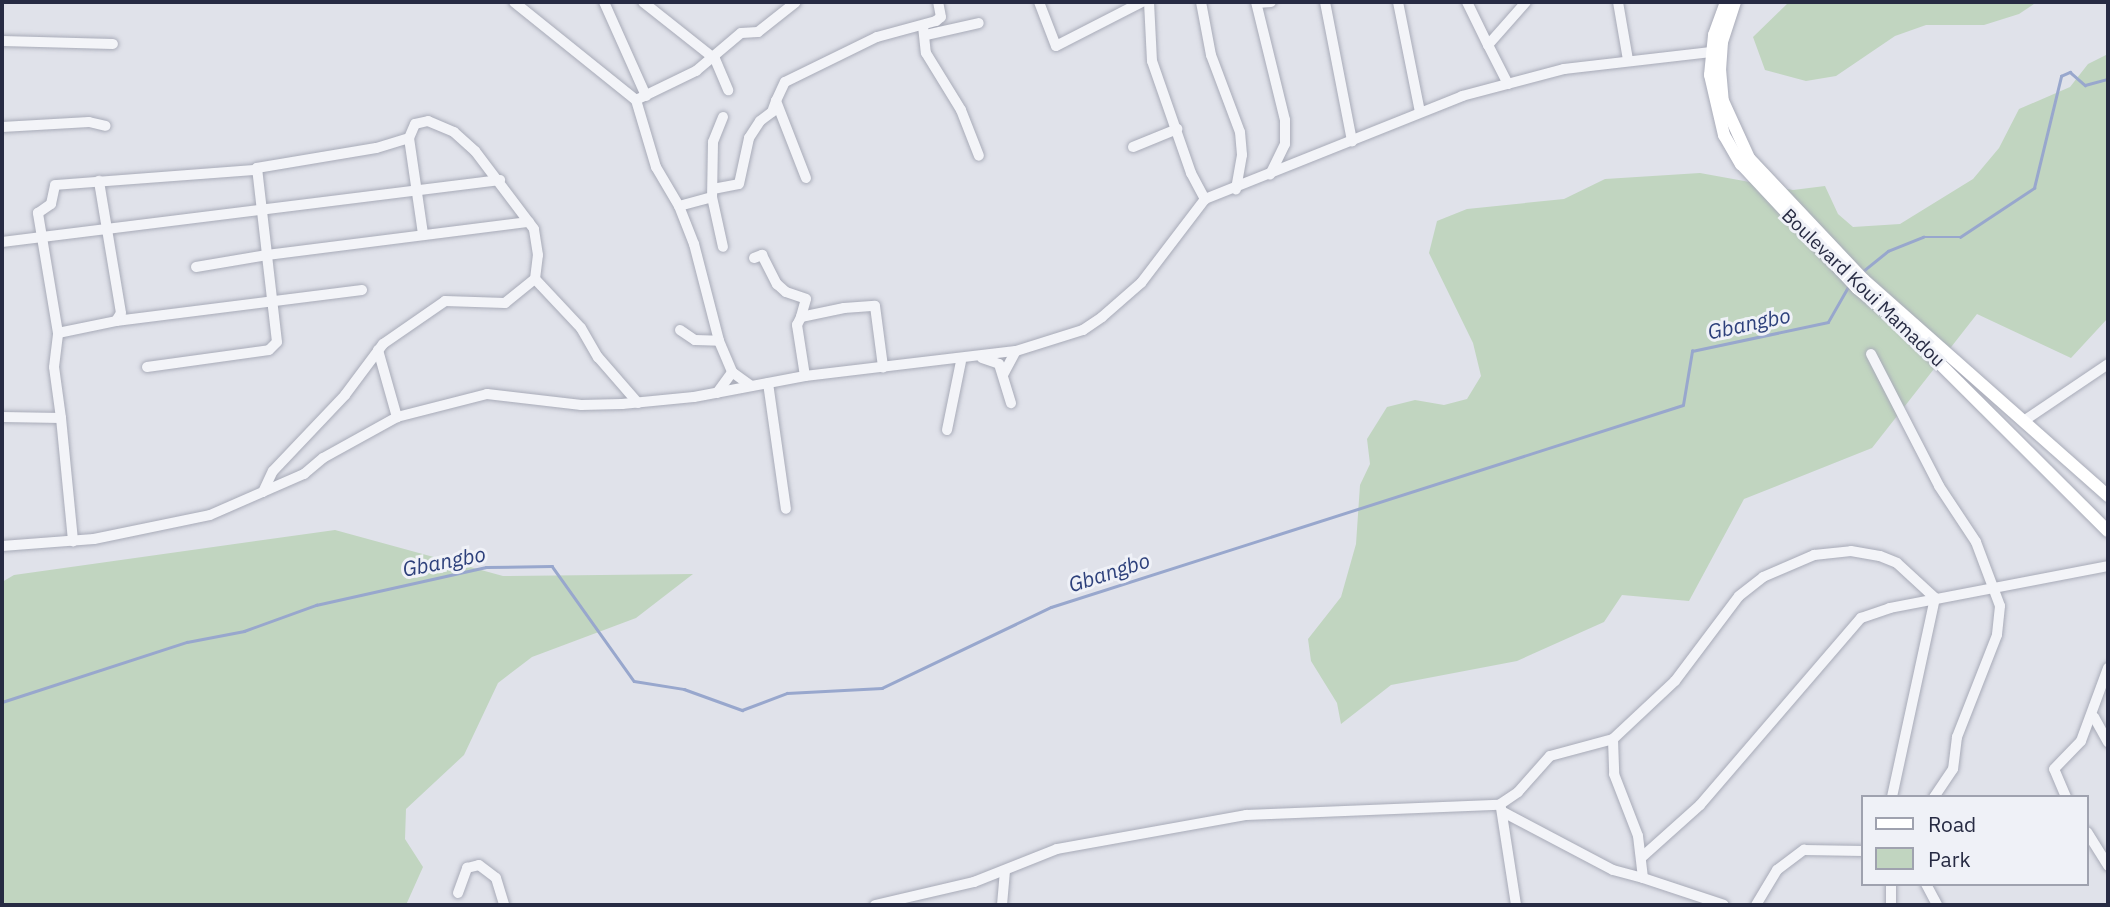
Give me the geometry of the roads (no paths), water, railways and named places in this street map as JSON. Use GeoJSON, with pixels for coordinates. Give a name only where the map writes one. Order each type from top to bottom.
{"type":"FeatureCollection","features":[{"type":"Feature","properties":{"kind":"main road","name":"Boulevard Koui Mamadou"},"geometry":{"type":"LineString","coordinates":[[1726,2],[1711,52],[1714,105],[1735,154],[1845,269],[2108,531]]}},
{"type":"Feature","properties":{"kind":"main road","name":"Boulevard Koui Mamadou"},"geometry":{"type":"LineString","coordinates":[[1735,2],[1726,24],[1720,69],[1723,102],[1734,131],[1764,176],[1845,269]]}},
{"type":"Feature","properties":{"kind":"main road","name":"Boulevard Koui Mamadou"},"geometry":{"type":"LineString","coordinates":[[1860,284],[2025,420],[2108,496]]}},
{"type":"Feature","properties":{"kind":"street"},"geometry":{"type":"LineString","coordinates":[[514,2],[641,98]]}},
{"type":"Feature","properties":{"kind":"street"},"geometry":{"type":"LineString","coordinates":[[604,2],[641,98],[656,167],[679,206],[719,341],[732,372],[751,386]]}},
{"type":"Feature","properties":{"kind":"street"},"geometry":{"type":"LineString","coordinates":[[643,2],[715,59],[729,90]]}},
{"type":"Feature","properties":{"kind":"street"},"geometry":{"type":"LineString","coordinates":[[641,98],[715,59],[741,33],[758,32],[796,2]]}},
{"type":"Feature","properties":{"kind":"street"},"geometry":{"type":"LineString","coordinates":[[925,30],[941,17],[938,2]]}},
{"type":"Feature","properties":{"kind":"street"},"geometry":{"type":"LineString","coordinates":[[1040,2],[1059,46],[1142,2]]}},
{"type":"Feature","properties":{"kind":"street"},"geometry":{"type":"LineString","coordinates":[[1149,2],[1152,61],[1205,200]]}},
{"type":"Feature","properties":{"kind":"street"},"geometry":{"type":"LineString","coordinates":[[1201,2],[1211,55],[1240,132],[1242,155],[1236,189]]}},
{"type":"Feature","properties":{"kind":"street"},"geometry":{"type":"LineString","coordinates":[[1270,175],[1285,144],[1285,120],[1256,2],[1271,2]]}},
{"type":"Feature","properties":{"kind":"street"},"geometry":{"type":"LineString","coordinates":[[1325,2],[1352,141]]}},
{"type":"Feature","properties":{"kind":"street"},"geometry":{"type":"LineString","coordinates":[[1398,2],[1420,112]]}},
{"type":"Feature","properties":{"kind":"street"},"geometry":{"type":"LineString","coordinates":[[1467,2],[1508,84]]}},
{"type":"Feature","properties":{"kind":"street"},"geometry":{"type":"LineString","coordinates":[[1488,45],[1526,2]]}},
{"type":"Feature","properties":{"kind":"street"},"geometry":{"type":"LineString","coordinates":[[1618,2],[1628,60]]}},
{"type":"Feature","properties":{"kind":"street"},"geometry":{"type":"LineString","coordinates":[[679,206],[739,184],[744,175],[742,155],[789,78],[877,37],[979,23]]}},
{"type":"Feature","properties":{"kind":"street"},"geometry":{"type":"LineString","coordinates":[[925,30],[926,54],[961,110],[979,156]]}},
{"type":"Feature","properties":{"kind":"street"},"geometry":{"type":"LineString","coordinates":[[2,41],[113,44]]}},
{"type":"Feature","properties":{"kind":"street"},"geometry":{"type":"LineString","coordinates":[[2,546],[73,541],[185,522],[304,474],[323,458],[397,417],[487,394],[581,405],[638,402],[717,393],[805,376],[961,361],[1016,351],[1083,330],[1102,317],[1141,283],[1205,200],[1420,112],[1508,84],[1628,60],[1711,52]]}},
{"type":"Feature","properties":{"kind":"street"},"geometry":{"type":"LineString","coordinates":[[776,101],[806,178]]}},
{"type":"Feature","properties":{"kind":"street"},"geometry":{"type":"LineString","coordinates":[[723,117],[713,142],[713,193],[723,247]]}},
{"type":"Feature","properties":{"kind":"street"},"geometry":{"type":"LineString","coordinates":[[2,127],[24,129],[89,122],[106,126]]}},
{"type":"Feature","properties":{"kind":"street"},"geometry":{"type":"LineString","coordinates":[[423,234],[409,138],[415,124],[438,122],[461,138],[500,180],[529,222],[537,240],[535,279],[582,328],[608,369],[638,402]]}},
{"type":"Feature","properties":{"kind":"street"},"geometry":{"type":"LineString","coordinates":[[1133,147],[1177,130]]}},
{"type":"Feature","properties":{"kind":"street"},"geometry":{"type":"LineString","coordinates":[[73,541],[54,367],[58,333],[38,210],[51,204],[55,185],[255,170],[409,138]]}},
{"type":"Feature","properties":{"kind":"street"},"geometry":{"type":"LineString","coordinates":[[147,367],[274,348],[272,301],[255,170]]}},
{"type":"Feature","properties":{"kind":"street"},"geometry":{"type":"LineString","coordinates":[[2,242],[417,188],[500,180]]}},
{"type":"Feature","properties":{"kind":"street"},"geometry":{"type":"LineString","coordinates":[[99,181],[105,230],[120,299],[116,321]]}},
{"type":"Feature","properties":{"kind":"street"},"geometry":{"type":"LineString","coordinates":[[196,267],[423,234],[529,222]]}},
{"type":"Feature","properties":{"kind":"street"},"geometry":{"type":"LineString","coordinates":[[754,258],[762,255],[777,284],[786,292],[806,299],[797,325],[805,376]]}},
{"type":"Feature","properties":{"kind":"street"},"geometry":{"type":"LineString","coordinates":[[263,492],[273,471],[345,395],[378,350],[445,301],[505,303],[535,279]]}},
{"type":"Feature","properties":{"kind":"street"},"geometry":{"type":"LineString","coordinates":[[58,333],[116,321],[362,290]]}},
{"type":"Feature","properties":{"kind":"street"},"geometry":{"type":"LineString","coordinates":[[801,317],[825,310],[875,306],[883,367]]}},
{"type":"Feature","properties":{"kind":"street"},"geometry":{"type":"LineString","coordinates":[[680,330],[695,340],[719,341]]}},
{"type":"Feature","properties":{"kind":"street"},"geometry":{"type":"LineString","coordinates":[[378,350],[397,417]]}},
{"type":"Feature","properties":{"kind":"street"},"geometry":{"type":"LineString","coordinates":[[1003,375],[1016,351]]}},
{"type":"Feature","properties":{"kind":"street"},"geometry":{"type":"LineString","coordinates":[[1871,354],[1939,486],[1976,542],[1996,588],[2000,613],[1997,635],[1962,722],[1949,779],[1936,795]]}},
{"type":"Feature","properties":{"kind":"street"},"geometry":{"type":"LineString","coordinates":[[981,357],[999,364],[1011,403]]}},
{"type":"Feature","properties":{"kind":"street"},"geometry":{"type":"LineString","coordinates":[[947,430],[961,361]]}},
{"type":"Feature","properties":{"kind":"street"},"geometry":{"type":"LineString","coordinates":[[2025,420],[2108,364]]}},
{"type":"Feature","properties":{"kind":"street"},"geometry":{"type":"LineString","coordinates":[[717,393],[732,372]]}},
{"type":"Feature","properties":{"kind":"street"},"geometry":{"type":"LineString","coordinates":[[768,383],[786,509]]}},
{"type":"Feature","properties":{"kind":"street"},"geometry":{"type":"LineString","coordinates":[[2,417],[61,418]]}},
{"type":"Feature","properties":{"kind":"street"},"geometry":{"type":"LineString","coordinates":[[2074,464],[2108,488]]}},
{"type":"Feature","properties":{"kind":"street"},"geometry":{"type":"LineString","coordinates":[[1501,809],[1550,756],[1613,739],[1675,681],[1740,596],[1790,563],[1814,555],[1851,551],[1880,556],[1897,563],[1934,598]]}},
{"type":"Feature","properties":{"kind":"street"},"geometry":{"type":"LineString","coordinates":[[1642,857],[1700,805],[1861,618],[1934,598],[2108,566]]}},
{"type":"Feature","properties":{"kind":"street"},"geometry":{"type":"LineString","coordinates":[[1892,795],[1934,598]]}},
{"type":"Feature","properties":{"kind":"street"},"geometry":{"type":"LineString","coordinates":[[2065,795],[2054,769],[2081,741],[2094,717],[2108,672]]}},
{"type":"Feature","properties":{"kind":"street"},"geometry":{"type":"LineString","coordinates":[[2094,717],[2108,742]]}},
{"type":"Feature","properties":{"kind":"street"},"geometry":{"type":"LineString","coordinates":[[1613,739],[1614,774],[1642,857],[1643,878]]}},
{"type":"Feature","properties":{"kind":"street"},"geometry":{"type":"LineString","coordinates":[[1501,809],[1516,905]]}},
{"type":"Feature","properties":{"kind":"street"},"geometry":{"type":"LineString","coordinates":[[875,905],[1004,875],[1057,849],[1246,815],[1501,809],[1613,870],[1724,905]]}},
{"type":"Feature","properties":{"kind":"street"},"geometry":{"type":"LineString","coordinates":[[2089,835],[2108,866]]}},
{"type":"Feature","properties":{"kind":"street"},"geometry":{"type":"LineString","coordinates":[[1756,905],[1777,870],[1804,850],[1862,851]]}},
{"type":"Feature","properties":{"kind":"street"},"geometry":{"type":"LineString","coordinates":[[458,893],[467,868],[479,865],[496,878],[504,905]]}},
{"type":"Feature","properties":{"kind":"street"},"geometry":{"type":"LineString","coordinates":[[1002,905],[1004,875]]}},
{"type":"Feature","properties":{"kind":"street"},"geometry":{"type":"LineString","coordinates":[[1891,886],[1891,905]]}},
{"type":"Feature","properties":{"kind":"street"},"geometry":{"type":"LineString","coordinates":[[1927,886],[1937,905]]}},
{"type":"Feature","properties":{"kind":"waterway","name":"Gbangbo"},"geometry":{"type":"LineString","coordinates":[[1862,272],[1888,251],[1923,237],[1960,237],[2034,188],[2061,76],[2070,72],[2085,85],[2108,79]]}},
{"type":"Feature","properties":{"kind":"waterway","name":"Gbangbo"},"geometry":{"type":"LineString","coordinates":[[2,702],[187,642],[244,631],[316,605],[486,567],[552,566],[634,681],[684,689],[742,710],[787,693],[882,688],[1051,607],[1683,405],[1692,351],[1828,322],[1848,287]]}}]}
